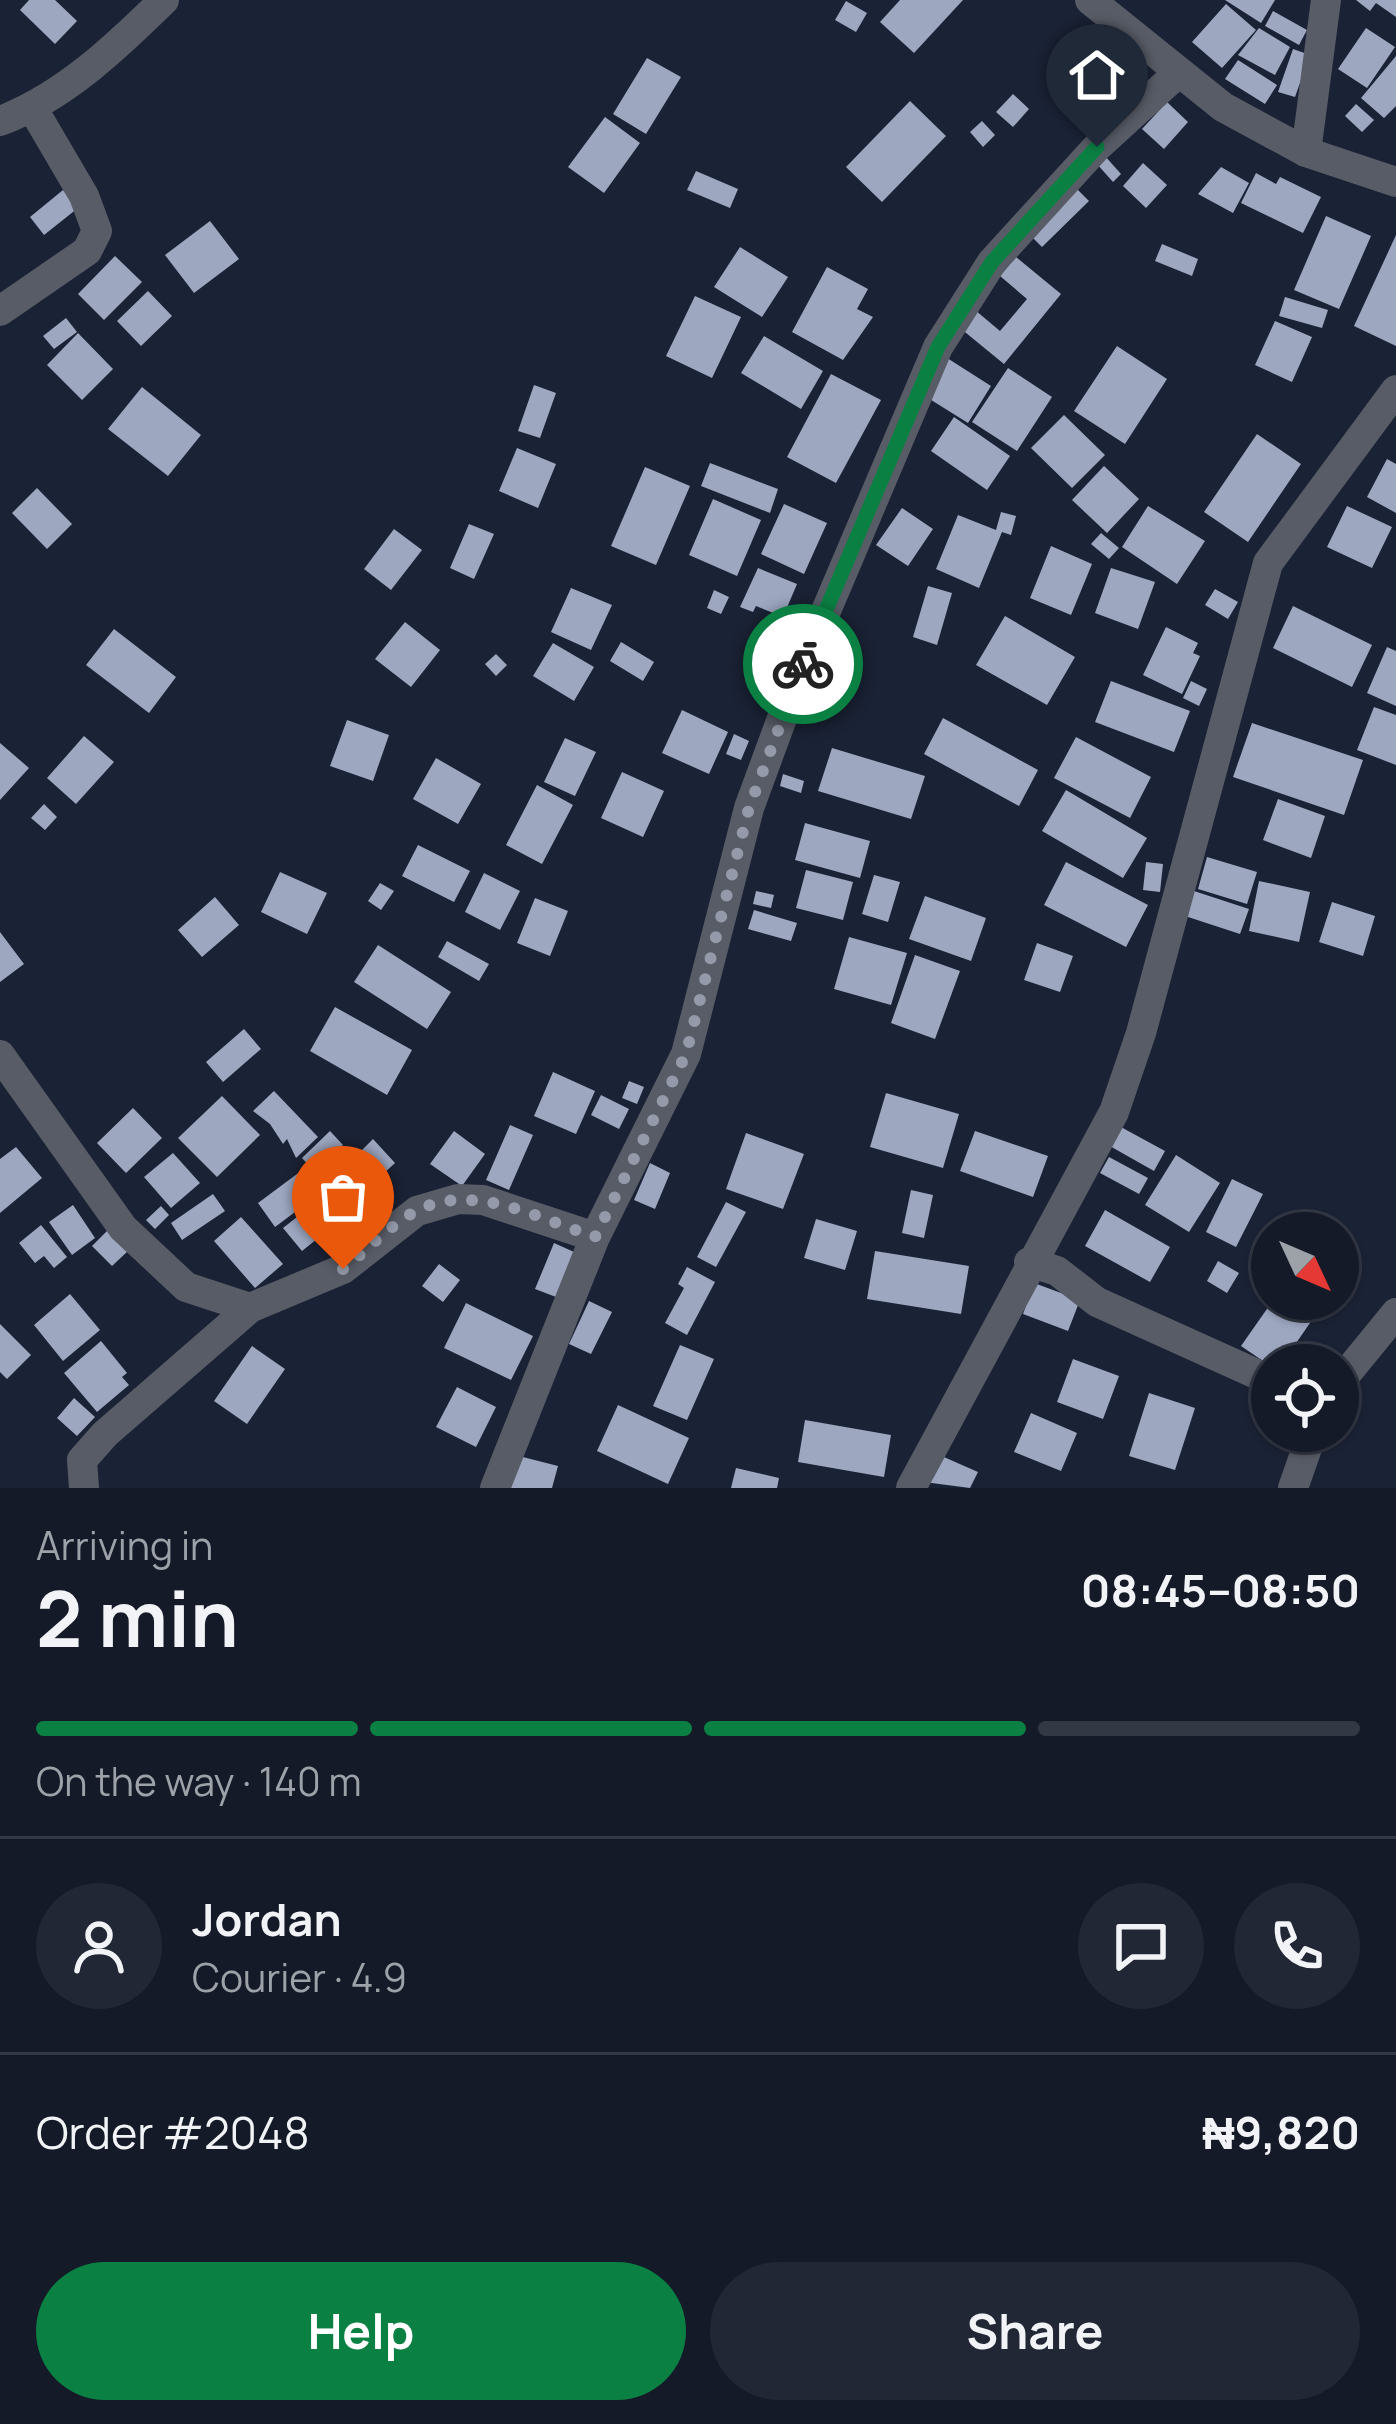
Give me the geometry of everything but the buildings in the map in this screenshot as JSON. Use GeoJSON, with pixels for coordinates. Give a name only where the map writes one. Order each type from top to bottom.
{"type":"FeatureCollection","features":[{"type":"Feature","properties":{"kind":"street"},"geometry":{"type":"LineString","coordinates":[[0,311],[87,251],[97,231],[84,196],[9,115],[117,46],[164,0]]}},
{"type":"Feature","properties":{"kind":"street"},"geometry":{"type":"LineString","coordinates":[[1090,0],[1223,107],[1306,152],[1396,182]]}},
{"type":"Feature","properties":{"kind":"street"},"geometry":{"type":"LineString","coordinates":[[1306,152],[1326,0]]}},
{"type":"Feature","properties":{"kind":"street"},"geometry":{"type":"LineString","coordinates":[[495,1488],[504,1455],[595,1237],[686,1054],[749,808],[792,691],[938,347],[992,262],[1097,147],[1178,73]]}},
{"type":"Feature","properties":{"kind":"street"},"geometry":{"type":"LineString","coordinates":[[912,1488],[1029,1262],[1114,1112],[1141,1033],[1268,563],[1396,390]]}},
{"type":"Feature","properties":{"kind":"street"},"geometry":{"type":"LineString","coordinates":[[0,1055],[122,1228],[186,1287],[250,1308]]}},
{"type":"Feature","properties":{"kind":"street"},"geometry":{"type":"LineString","coordinates":[[84,1488],[82,1460],[104,1434],[250,1308],[343,1269],[417,1211],[458,1199],[483,1200],[595,1237]]}},
{"type":"Feature","properties":{"kind":"street"},"geometry":{"type":"LineString","coordinates":[[1029,1262],[1057,1271],[1096,1302],[1251,1372]]}},
{"type":"Feature","properties":{"kind":"street"},"geometry":{"type":"LineString","coordinates":[[1359,1358],[1396,1313]]}},
{"type":"Feature","properties":{"kind":"street"},"geometry":{"type":"LineString","coordinates":[[1293,1488],[1306,1452]]}},
{"type":"Feature","properties":{"kind":"way so far"},"geometry":{"type":"LineString","coordinates":[[343,1269],[417,1211],[458,1199],[483,1200],[595,1237],[667,1101],[686,1054],[749,808],[803,664]]}},
{"type":"Feature","properties":{"kind":"route"},"geometry":{"type":"LineString","coordinates":[[803,664],[938,347],[992,262],[1097,147]]}}]}
